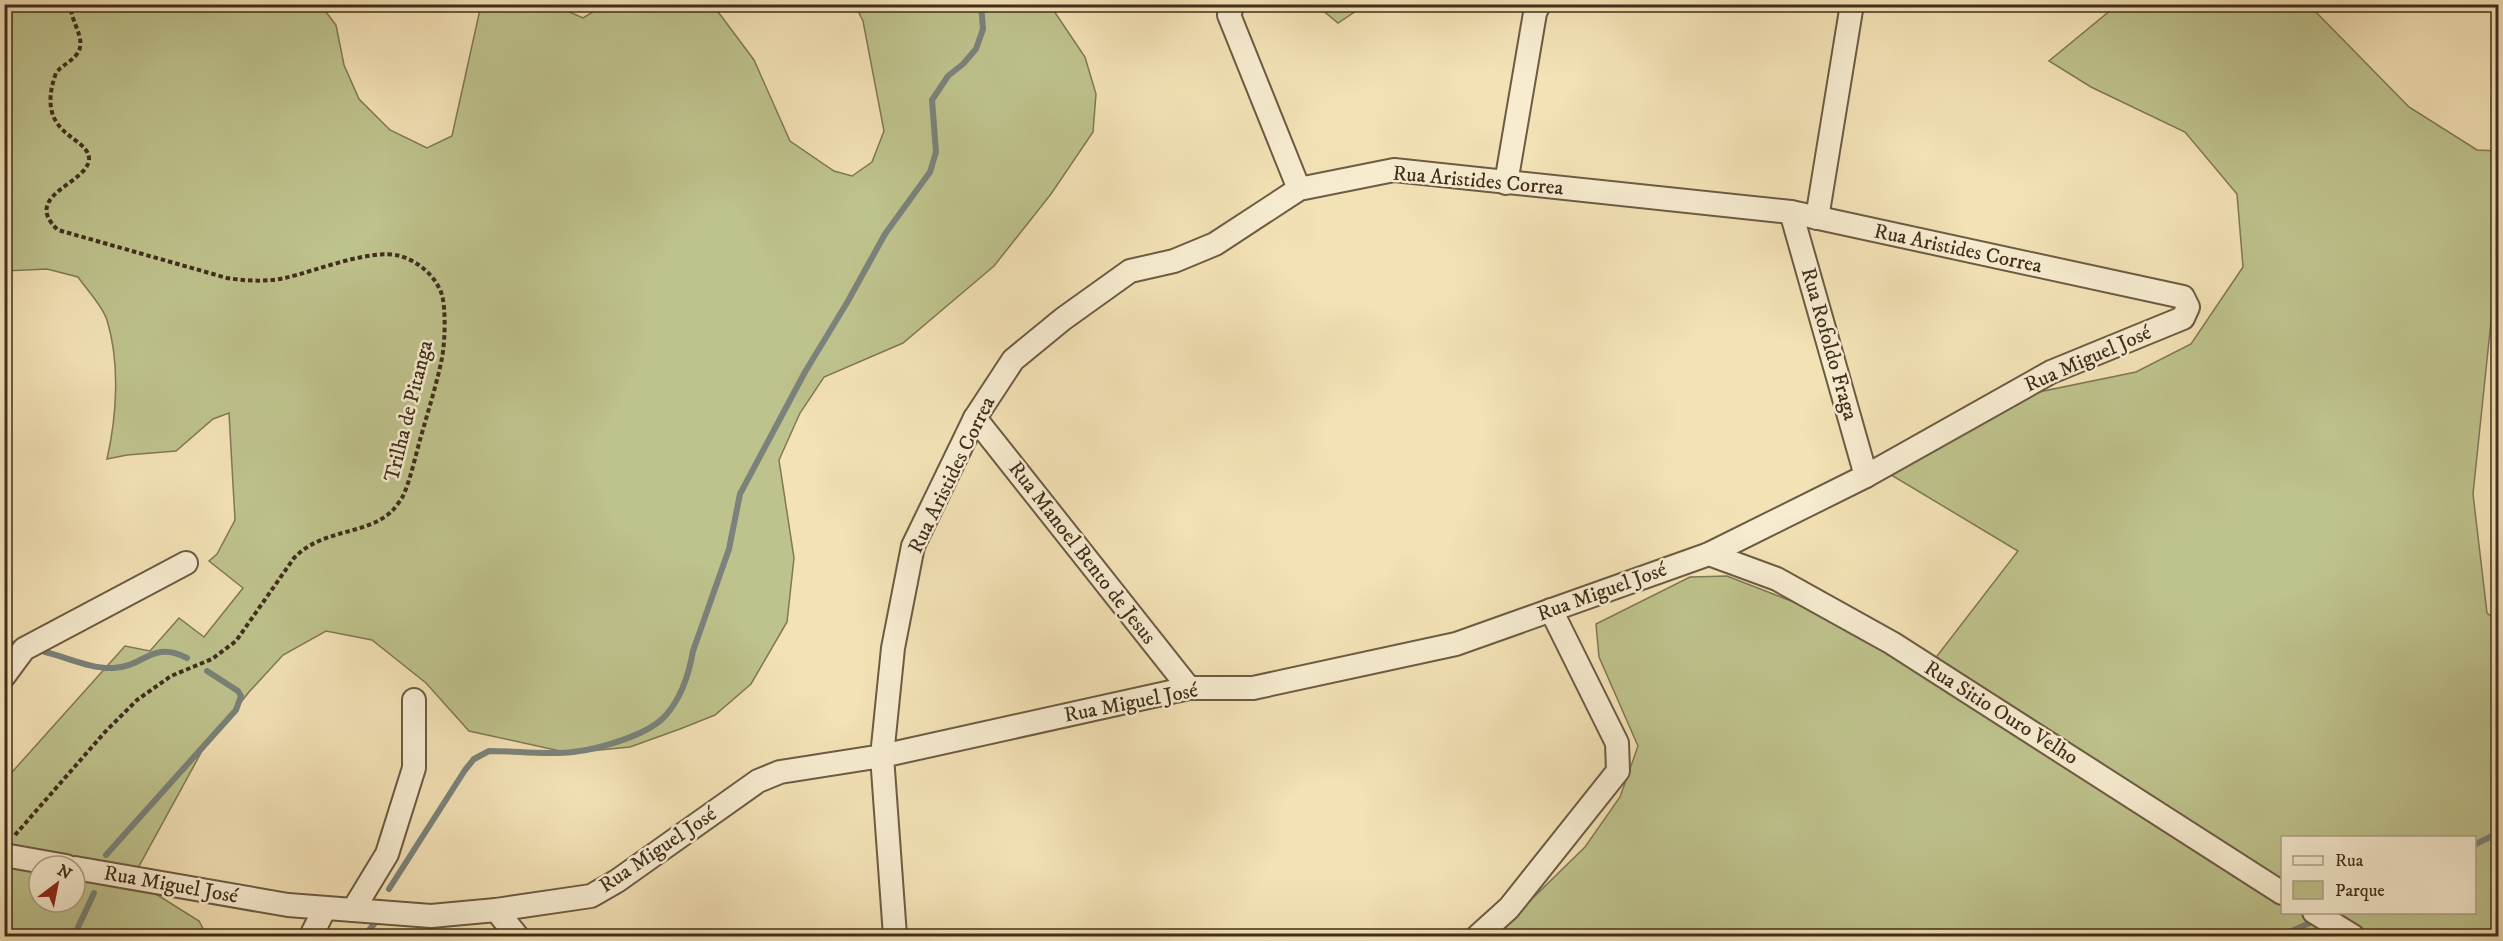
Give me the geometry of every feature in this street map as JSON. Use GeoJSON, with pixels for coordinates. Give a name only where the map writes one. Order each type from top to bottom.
{"type":"FeatureCollection","features":[{"type":"Feature","properties":{"kind":"street"},"geometry":{"type":"LineString","coordinates":[[1233,4],[1229,15],[1299,189]]}},
{"type":"Feature","properties":{"kind":"street"},"geometry":{"type":"LineString","coordinates":[[1506,183],[1535,13],[1539,4]]}},
{"type":"Feature","properties":{"kind":"street"},"geometry":{"type":"LineString","coordinates":[[1817,218],[1851,4]]}},
{"type":"Feature","properties":{"kind":"street","name":"Rua Aristides Correa"},"geometry":{"type":"LineString","coordinates":[[895,936],[882,756],[893,648],[913,546],[975,418],[1013,360],[1063,319],[1130,271],[1174,261],[1215,244],[1299,189],[1394,170],[1791,212],[2183,297],[2188,307]]}},
{"type":"Feature","properties":{"kind":"street","name":"Rua Rofoldo Fraga"},"geometry":{"type":"LineString","coordinates":[[1791,212],[1866,476]]}},
{"type":"Feature","properties":{"kind":"street","name":"Rua Miguel José"},"geometry":{"type":"LineString","coordinates":[[87,870],[288,905],[431,916],[496,910],[591,896],[616,881],[758,781],[780,772],[882,756],[1189,688],[1253,688],[1456,644],[1709,554],[1866,476],[2051,372],[2182,318],[2188,307]]}},
{"type":"Feature","properties":{"kind":"street","name":"Rua Manoel Bento de Jesus"},"geometry":{"type":"LineString","coordinates":[[975,418],[1189,688]]}},
{"type":"Feature","properties":{"kind":"street","name":"Rua Sitio Ouro Velho"},"geometry":{"type":"LineString","coordinates":[[1709,554],[1777,579],[1892,643],[2281,892]]}},
{"type":"Feature","properties":{"kind":"street"},"geometry":{"type":"LineString","coordinates":[[4,676],[24,649],[186,563]]}},
{"type":"Feature","properties":{"kind":"street"},"geometry":{"type":"LineString","coordinates":[[1478,936],[1509,908],[1618,771],[1617,743],[1551,610]]}},
{"type":"Feature","properties":{"kind":"street"},"geometry":{"type":"LineString","coordinates":[[353,910],[387,854],[414,768],[414,700]]}},
{"type":"Feature","properties":{"kind":"street"},"geometry":{"type":"LineString","coordinates":[[8,847],[29,854]]}},
{"type":"Feature","properties":{"kind":"street"},"geometry":{"type":"LineString","coordinates":[[311,936],[325,908]]}},
{"type":"Feature","properties":{"kind":"street"},"geometry":{"type":"LineString","coordinates":[[496,910],[517,936]]}},
{"type":"Feature","properties":{"kind":"street"},"geometry":{"type":"LineString","coordinates":[[2317,914],[2354,936]]}},
{"type":"Feature","properties":{"kind":"path","name":"Trilha de Pitanga"},"geometry":{"type":"LineString","coordinates":[[8,847],[105,732],[137,700],[171,676],[212,659],[236,641],[302,549],[325,537],[376,522],[392,511],[404,495],[407,486],[438,373],[444,340],[442,296],[438,285],[421,266],[398,256],[372,255],[284,278],[241,280],[226,278],[58,230],[53,225],[48,212],[52,197],[83,172],[89,160],[86,150],[58,127],[51,110],[56,73],[77,54],[80,48],[81,41],[72,16],[71,4]]}},
{"type":"Feature","properties":{"kind":"green space"},"geometry":{"type":"Polygon","coordinates":[[[1320,4],[1365,5],[1338,23],[1321,9],[1320,4]]]}},
{"type":"Feature","properties":{"kind":"green space"},"geometry":{"type":"Polygon","coordinates":[[[5,5],[327,5],[326,12],[336,25],[344,65],[359,99],[390,130],[427,148],[452,136],[481,5],[559,5],[560,8],[583,18],[604,5],[713,5],[754,60],[790,141],[834,171],[852,176],[872,162],[884,131],[863,21],[855,5],[1050,5],[1085,57],[1096,94],[1093,132],[1051,194],[994,266],[903,343],[824,377],[800,413],[779,460],[794,558],[787,622],[751,684],[715,715],[680,729],[630,747],[569,753],[469,731],[426,683],[372,640],[326,631],[283,655],[249,692],[202,751],[132,879],[199,921],[207,936],[5,936],[5,780],[125,646],[150,651],[179,618],[204,637],[243,588],[209,561],[217,554],[235,520],[229,413],[213,419],[176,451],[107,459],[116,389],[114,354],[107,320],[98,303],[78,277],[47,269],[5,271],[5,5]]]}},
{"type":"Feature","properties":{"kind":"green space"},"geometry":{"type":"Polygon","coordinates":[[[2117,5],[2309,5],[2409,107],[2477,150],[2498,151],[2498,270],[2473,494],[2487,613],[2498,621],[2498,936],[1494,936],[1585,847],[1620,797],[1638,746],[1599,657],[1596,624],[1690,577],[1727,576],[1827,615],[1924,673],[2018,551],[1873,464],[2029,394],[2136,372],[2191,344],[2243,267],[2237,194],[2185,132],[2091,87],[2049,61],[2117,5]]]}},
{"type":"Feature","properties":{"kind":"waterway"},"geometry":{"type":"LineString","coordinates":[[389,889],[474,759],[489,751],[563,753],[596,748],[648,729],[672,708],[684,685],[693,651],[729,549],[740,494],[805,372],[885,234],[930,172],[936,152],[932,100],[948,76],[976,49],[983,29],[981,4]]}},
{"type":"Feature","properties":{"kind":"waterway"},"geometry":{"type":"LineString","coordinates":[[4,642],[14,644]]}},
{"type":"Feature","properties":{"kind":"waterway"},"geometry":{"type":"LineString","coordinates":[[45,652],[105,668],[124,667],[156,653],[175,653],[187,658]]}},
{"type":"Feature","properties":{"kind":"waterway"},"geometry":{"type":"LineString","coordinates":[[106,855],[236,710],[241,696],[238,691],[207,671]]}},
{"type":"Feature","properties":{"kind":"waterway"},"geometry":{"type":"LineString","coordinates":[[2476,844],[2498,833]]}},
{"type":"Feature","properties":{"kind":"waterway"},"geometry":{"type":"LineString","coordinates":[[74,936],[94,893]]}},
{"type":"Feature","properties":{"kind":"waterway"},"geometry":{"type":"LineString","coordinates":[[2281,936],[2316,920]]}},
{"type":"Feature","properties":{"kind":"waterway"},"geometry":{"type":"LineString","coordinates":[[364,936],[375,923]]}}]}
